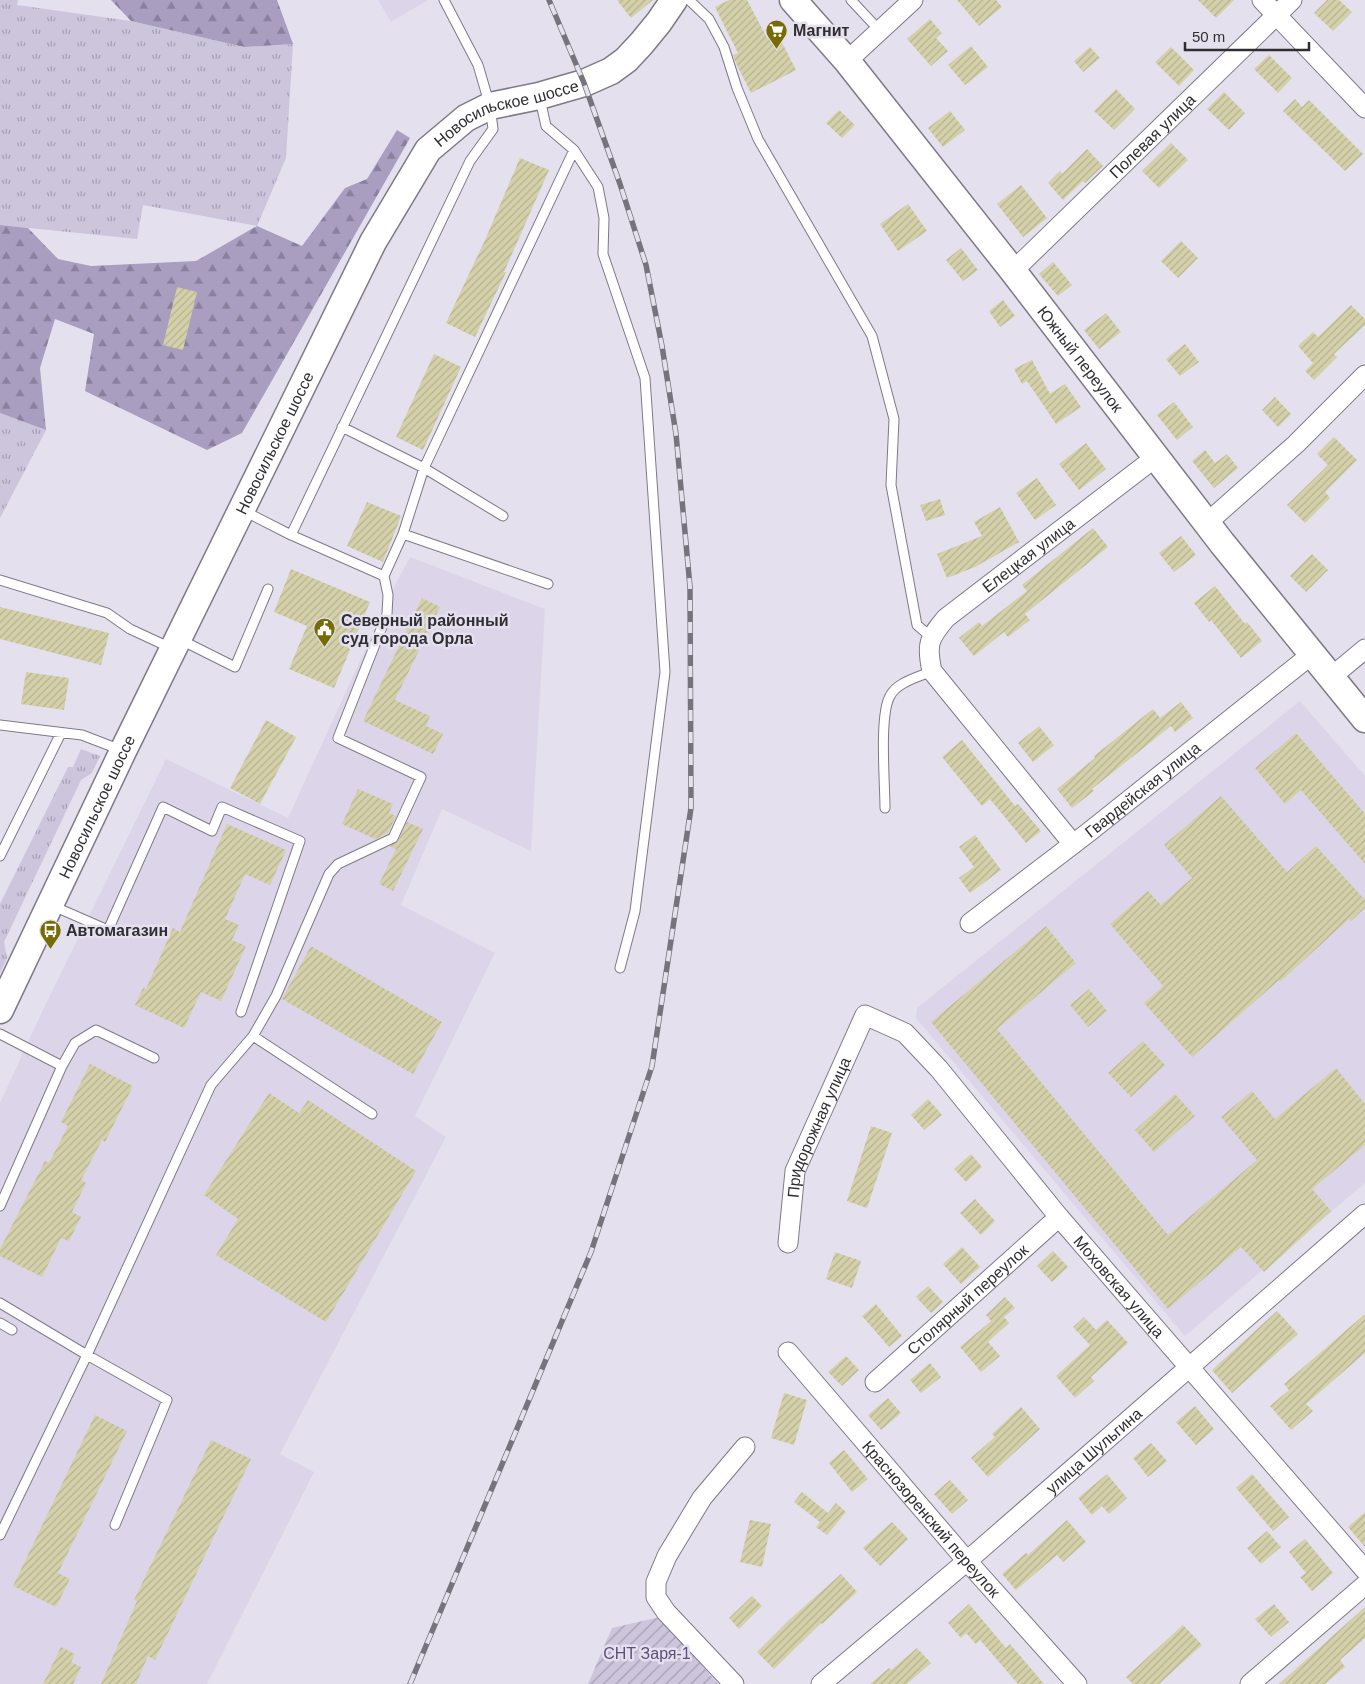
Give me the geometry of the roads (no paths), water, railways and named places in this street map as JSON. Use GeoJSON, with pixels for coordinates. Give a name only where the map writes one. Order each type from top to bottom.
{"type":"FeatureCollection","features":[{"type":"Feature","properties":{"kind":"street","name":"Новосильское шоссе"},"geometry":{"type":"LineString","coordinates":[[1,1007],[123,751],[373,242],[428,150],[466,118],[490,106],[539,96],[584,83],[611,71],[626,60],[659,22],[674,0]]}},
{"type":"Feature","properties":{"kind":"street"},"geometry":{"type":"LineString","coordinates":[[659,22],[688,0]]}},
{"type":"Feature","properties":{"kind":"street","name":"Южный переулок"},"geometry":{"type":"LineString","coordinates":[[793,0],[847,61],[1013,271],[1207,523],[1311,655],[1365,719]]}},
{"type":"Feature","properties":{"kind":"street"},"geometry":{"type":"LineString","coordinates":[[847,61],[913,0]]}},
{"type":"Feature","properties":{"kind":"street"},"geometry":{"type":"LineString","coordinates":[[1262,0],[1365,108]]}},
{"type":"Feature","properties":{"kind":"street","name":"Полевая улица"},"geometry":{"type":"LineString","coordinates":[[1013,271],[1292,0]]}},
{"type":"Feature","properties":{"kind":"street"},"geometry":{"type":"LineString","coordinates":[[1207,523],[1296,444],[1365,375]]}},
{"type":"Feature","properties":{"kind":"street","name":"Елецкая улица"},"geometry":{"type":"LineString","coordinates":[[931,637],[946,618],[1156,457]]}},
{"type":"Feature","properties":{"kind":"street"},"geometry":{"type":"LineString","coordinates":[[931,637],[929,656],[932,671],[1073,844]]}},
{"type":"Feature","properties":{"kind":"street"},"geometry":{"type":"LineString","coordinates":[[1330,678],[1365,648]]}},
{"type":"Feature","properties":{"kind":"street","name":"Гвардейская улица"},"geometry":{"type":"LineString","coordinates":[[970,923],[1073,844],[1311,655]]}},
{"type":"Feature","properties":{"kind":"street","name":"Моховская улица"},"geometry":{"type":"LineString","coordinates":[[865,1015],[904,1033],[939,1069],[1059,1217],[1365,1570]]}},
{"type":"Feature","properties":{"kind":"street","name":"Придорожная улица"},"geometry":{"type":"LineString","coordinates":[[788,1243],[795,1171],[865,1015]]}},
{"type":"Feature","properties":{"kind":"street","name":"улица Шульгина"},"geometry":{"type":"LineString","coordinates":[[821,1684],[967,1561],[1365,1214]]}},
{"type":"Feature","properties":{"kind":"street","name":"Столярный переулок"},"geometry":{"type":"LineString","coordinates":[[875,1382],[1059,1217]]}},
{"type":"Feature","properties":{"kind":"street","name":"Краснозоренский переулок"},"geometry":{"type":"LineString","coordinates":[[788,1352],[967,1561],[1077,1684]]}},
{"type":"Feature","properties":{"kind":"street"},"geometry":{"type":"LineString","coordinates":[[734,1684],[666,1612],[656,1597],[656,1582],[667,1556],[702,1498],[745,1448]]}},
{"type":"Feature","properties":{"kind":"street"},"geometry":{"type":"LineString","coordinates":[[1250,1684],[1365,1585]]}},
{"type":"Feature","properties":{"kind":"lane"},"geometry":{"type":"LineString","coordinates":[[291,535],[470,161],[493,129],[490,106],[478,65],[444,0]]}},
{"type":"Feature","properties":{"kind":"lane"},"geometry":{"type":"LineString","coordinates":[[688,0],[710,19],[724,47],[737,88],[758,139],[872,336],[894,419],[891,485],[917,625],[931,637]]}},
{"type":"Feature","properties":{"kind":"lane"},"geometry":{"type":"LineString","coordinates":[[851,0],[880,30]]}},
{"type":"Feature","properties":{"kind":"lane"},"geometry":{"type":"LineString","coordinates":[[539,96],[546,126],[574,150],[598,187],[604,218],[603,254],[645,378],[666,672],[635,911],[620,968]]}},
{"type":"Feature","properties":{"kind":"lane"},"geometry":{"type":"LineString","coordinates":[[0,1535],[87,1355],[211,1085],[253,1036],[276,996],[329,874],[338,864],[393,838],[421,777],[338,738],[387,614],[388,595],[384,576],[403,534],[424,468],[574,150]]}},
{"type":"Feature","properties":{"kind":"lane"},"geometry":{"type":"LineString","coordinates":[[342,427],[424,468],[503,516]]}},
{"type":"Feature","properties":{"kind":"lane"},"geometry":{"type":"LineString","coordinates":[[242,510],[291,535],[384,576]]}},
{"type":"Feature","properties":{"kind":"lane"},"geometry":{"type":"LineString","coordinates":[[403,534],[548,584]]}},
{"type":"Feature","properties":{"kind":"lane"},"geometry":{"type":"LineString","coordinates":[[0,580],[107,613],[130,628],[235,667],[268,589]]}},
{"type":"Feature","properties":{"kind":"lane"},"geometry":{"type":"LineString","coordinates":[[885,808],[884,719],[890,696],[899,686],[932,671]]}},
{"type":"Feature","properties":{"kind":"lane"},"geometry":{"type":"LineString","coordinates":[[0,725],[82,735],[123,751]]}},
{"type":"Feature","properties":{"kind":"lane"},"geometry":{"type":"LineString","coordinates":[[0,856],[61,732]]}},
{"type":"Feature","properties":{"kind":"lane"},"geometry":{"type":"LineString","coordinates":[[50,904],[108,930],[164,807],[212,830],[222,807],[300,841],[241,1012]]}},
{"type":"Feature","properties":{"kind":"lane"},"geometry":{"type":"LineString","coordinates":[[0,1206],[62,1066],[76,1043],[96,1030],[154,1058]]}},
{"type":"Feature","properties":{"kind":"lane"},"geometry":{"type":"LineString","coordinates":[[0,1034],[62,1066]]}},
{"type":"Feature","properties":{"kind":"lane"},"geometry":{"type":"LineString","coordinates":[[253,1036],[372,1114]]}},
{"type":"Feature","properties":{"kind":"lane"},"geometry":{"type":"LineString","coordinates":[[0,1303],[87,1355],[168,1400],[115,1525]]}},
{"type":"Feature","properties":{"kind":"lane"},"geometry":{"type":"LineString","coordinates":[[0,1324],[12,1330]]}},
{"type":"Feature","properties":{"kind":"railway"},"geometry":{"type":"LineString","coordinates":[[410,1684],[591,1252],[652,1066],[691,808],[690,587],[676,434],[662,346],[646,265],[620,184],[584,83],[549,0]]}},
{"type":"Feature","properties":{"kind":"place","name":"Магнит"},"geometry":{"type":"Point","coordinates":[777,49]}},
{"type":"Feature","properties":{"kind":"place","name":"Северный районный суд города Орла"},"geometry":{"type":"Point","coordinates":[325,648]}},
{"type":"Feature","properties":{"kind":"place","name":"Автомагазин"},"geometry":{"type":"Point","coordinates":[50,949]}},
{"type":"Feature","properties":{"kind":"park label","name":"СНТ Заря-1"},"geometry":{"type":"Point","coordinates":[647,1653]}}]}
